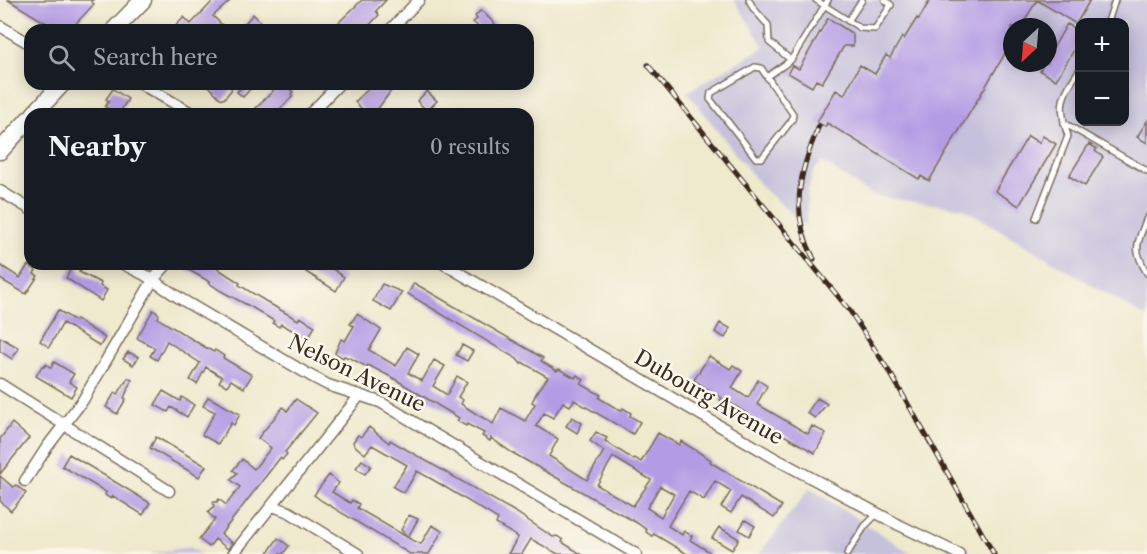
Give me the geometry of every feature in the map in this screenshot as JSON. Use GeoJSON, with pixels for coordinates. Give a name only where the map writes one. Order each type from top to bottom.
{"type":"FeatureCollection","features":[{"type":"Feature","properties":{"kind":"main road"},"geometry":{"type":"LineString","coordinates":[[120,24],[143,0]]}},
{"type":"Feature","properties":{"kind":"main road"},"geometry":{"type":"LineString","coordinates":[[40,108],[56,90]]}},
{"type":"Feature","properties":{"kind":"main road"},"geometry":{"type":"LineString","coordinates":[[0,151],[24,125]]}},
{"type":"Feature","properties":{"kind":"street"},"geometry":{"type":"LineString","coordinates":[[396,24],[419,0]]}},
{"type":"Feature","properties":{"kind":"street"},"geometry":{"type":"LineString","coordinates":[[0,26],[24,40]]}},
{"type":"Feature","properties":{"kind":"street"},"geometry":{"type":"LineString","coordinates":[[151,90],[183,108]]}},
{"type":"Feature","properties":{"kind":"street"},"geometry":{"type":"LineString","coordinates":[[316,108],[333,90]]}},
{"type":"Feature","properties":{"kind":"street"},"geometry":{"type":"LineString","coordinates":[[0,191],[24,205]]}},
{"type":"Feature","properties":{"kind":"street","name":"Nelson Avenue"},"geometry":{"type":"LineString","coordinates":[[134,270],[311,376],[380,402],[636,554]]}},
{"type":"Feature","properties":{"kind":"street"},"geometry":{"type":"LineString","coordinates":[[25,481],[47,447],[83,400],[153,280],[162,270]]}},
{"type":"Feature","properties":{"kind":"street","name":"Dubourg Avenue"},"geometry":{"type":"LineString","coordinates":[[454,270],[776,459],[877,514],[959,554]]}},
{"type":"Feature","properties":{"kind":"street"},"geometry":{"type":"LineString","coordinates":[[0,384],[169,491]]}},
{"type":"Feature","properties":{"kind":"street"},"geometry":{"type":"LineString","coordinates":[[233,554],[360,395]]}},
{"type":"Feature","properties":{"kind":"street"},"geometry":{"type":"LineString","coordinates":[[273,506],[289,512],[358,554]]}},
{"type":"Feature","properties":{"kind":"lane"},"geometry":{"type":"LineString","coordinates":[[749,0],[768,25],[769,42],[791,60]]}},
{"type":"Feature","properties":{"kind":"lane"},"geometry":{"type":"LineString","coordinates":[[816,0],[826,3],[848,21],[865,29],[875,28],[891,5],[885,0]]}},
{"type":"Feature","properties":{"kind":"lane"},"geometry":{"type":"LineString","coordinates":[[848,21],[862,0]]}},
{"type":"Feature","properties":{"kind":"lane"},"geometry":{"type":"LineString","coordinates":[[1109,18],[1115,0]]}},
{"type":"Feature","properties":{"kind":"lane"},"geometry":{"type":"LineString","coordinates":[[767,76],[791,60],[826,3]]}},
{"type":"Feature","properties":{"kind":"lane"},"geometry":{"type":"LineString","coordinates":[[755,67],[761,68],[767,76],[793,114],[792,120],[762,158],[756,158],[710,99],[711,93],[755,67]]}},
{"type":"Feature","properties":{"kind":"lane"},"geometry":{"type":"LineString","coordinates":[[1036,218],[1068,136],[1062,107],[1064,93],[1078,72]]}},
{"type":"Feature","properties":{"kind":"lane"},"geometry":{"type":"LineString","coordinates":[[1064,123],[1147,171]]}},
{"type":"Feature","properties":{"kind":"lane"},"geometry":{"type":"LineString","coordinates":[[1147,218],[1137,242],[1136,254],[1147,273]]}},
{"type":"Feature","properties":{"kind":"lane"},"geometry":{"type":"LineString","coordinates":[[847,554],[865,526],[877,514]]}},
{"type":"Feature","properties":{"kind":"shaded area"},"geometry":{"type":"Polygon","coordinates":[[[734,0],[1147,0],[1147,318],[963,208],[872,196],[823,162],[814,170],[811,178],[806,226],[762,187],[687,92],[764,47],[734,0]]]}},
{"type":"Feature","properties":{"kind":"shaded area"},"geometry":{"type":"Polygon","coordinates":[[[810,488],[912,554],[759,554],[810,488]]]}},
{"type":"Feature","properties":{"kind":"shaded area"},"geometry":{"type":"Polygon","coordinates":[[[189,547],[202,554],[148,554],[189,547]]]}},
{"type":"Feature","properties":{"kind":"building"},"geometry":{"type":"Polygon","coordinates":[[[8,0],[93,0],[91,2],[94,4],[76,24],[48,24],[8,0]]]}},
{"type":"Feature","properties":{"kind":"building"},"geometry":{"type":"Polygon","coordinates":[[[214,0],[231,0],[213,16],[221,24],[191,24],[214,0]]]}},
{"type":"Feature","properties":{"kind":"building"},"geometry":{"type":"Polygon","coordinates":[[[362,0],[386,0],[376,11],[379,15],[371,24],[338,23],[362,0]]]}},
{"type":"Feature","properties":{"kind":"building"},"geometry":{"type":"Polygon","coordinates":[[[930,0],[1037,0],[1026,18],[1003,18],[1003,57],[929,181],[921,176],[919,179],[827,123],[825,127],[817,122],[836,90],[844,95],[860,65],[875,74],[886,55],[890,58],[902,37],[904,39],[917,18],[919,19],[930,0]]]}},
{"type":"Feature","properties":{"kind":"building"},"geometry":{"type":"Polygon","coordinates":[[[1037,0],[1090,0],[1080,18],[1075,18],[1075,23],[1037,0]]]}},
{"type":"Feature","properties":{"kind":"building"},"geometry":{"type":"Polygon","coordinates":[[[480,11],[483,12],[495,24],[475,24],[473,22],[477,19],[475,16],[480,11]]]}},
{"type":"Feature","properties":{"kind":"building"},"geometry":{"type":"Polygon","coordinates":[[[253,14],[263,24],[244,24],[253,14]]]}},
{"type":"Feature","properties":{"kind":"building"},"geometry":{"type":"Polygon","coordinates":[[[184,17],[191,24],[178,24],[184,17]]]}},
{"type":"Feature","properties":{"kind":"building"},"geometry":{"type":"Polygon","coordinates":[[[828,18],[853,34],[853,46],[844,46],[822,83],[816,80],[812,87],[788,73],[792,65],[799,69],[828,18]]]}},
{"type":"Feature","properties":{"kind":"building"},"geometry":{"type":"Polygon","coordinates":[[[1067,24],[1075,28],[1075,48],[1056,80],[1042,72],[1057,72],[1057,41],[1067,24]]]}},
{"type":"Feature","properties":{"kind":"building"},"geometry":{"type":"Polygon","coordinates":[[[114,90],[128,99],[123,108],[107,108],[105,107],[109,101],[106,99],[114,90]]]}},
{"type":"Feature","properties":{"kind":"building"},"geometry":{"type":"Polygon","coordinates":[[[213,90],[231,90],[224,99],[213,90]]]}},
{"type":"Feature","properties":{"kind":"building"},"geometry":{"type":"Polygon","coordinates":[[[239,90],[249,90],[243,97],[237,92],[239,90]]]}},
{"type":"Feature","properties":{"kind":"building"},"geometry":{"type":"Polygon","coordinates":[[[291,90],[293,96],[281,108],[256,108],[273,91],[291,90]]]}},
{"type":"Feature","properties":{"kind":"building"},"geometry":{"type":"Polygon","coordinates":[[[367,90],[392,90],[378,108],[361,108],[355,102],[367,90]]]}},
{"type":"Feature","properties":{"kind":"building"},"geometry":{"type":"Polygon","coordinates":[[[427,91],[437,101],[430,108],[424,108],[417,101],[427,91]]]}},
{"type":"Feature","properties":{"kind":"building"},"geometry":{"type":"Polygon","coordinates":[[[1147,121],[1147,143],[1137,137],[1147,121]]]}},
{"type":"Feature","properties":{"kind":"building"},"geometry":{"type":"Polygon","coordinates":[[[1028,136],[1039,143],[1043,136],[1056,144],[1019,206],[995,191],[1028,136]]]}},
{"type":"Feature","properties":{"kind":"building"},"geometry":{"type":"Polygon","coordinates":[[[1089,144],[1103,157],[1085,186],[1069,176],[1089,144]]]}},
{"type":"Feature","properties":{"kind":"building"},"geometry":{"type":"Polygon","coordinates":[[[0,265],[20,278],[25,270],[36,270],[34,274],[38,276],[26,294],[0,279],[0,265]]]}},
{"type":"Feature","properties":{"kind":"building"},"geometry":{"type":"Polygon","coordinates":[[[70,270],[81,270],[79,272],[101,283],[100,286],[107,290],[101,301],[66,278],[70,270]]]}},
{"type":"Feature","properties":{"kind":"building"},"geometry":{"type":"Polygon","coordinates":[[[189,270],[220,270],[240,283],[239,285],[277,308],[298,320],[300,317],[315,326],[308,339],[281,324],[279,327],[273,323],[274,321],[221,291],[189,270]]]}},
{"type":"Feature","properties":{"kind":"building"},"geometry":{"type":"Polygon","coordinates":[[[308,270],[334,270],[344,277],[336,291],[306,272],[308,270]]]}},
{"type":"Feature","properties":{"kind":"building"},"geometry":{"type":"Polygon","coordinates":[[[414,283],[543,358],[541,361],[557,371],[559,369],[575,378],[577,375],[584,380],[581,384],[601,395],[599,398],[621,411],[623,408],[640,422],[633,434],[574,400],[570,406],[563,402],[553,418],[544,413],[536,426],[558,439],[549,456],[587,480],[604,451],[590,441],[596,432],[607,438],[605,441],[641,462],[658,433],[679,445],[681,441],[711,460],[710,462],[782,506],[774,518],[741,497],[731,513],[721,507],[731,491],[715,481],[704,500],[689,491],[668,526],[682,535],[684,531],[692,536],[690,540],[713,554],[687,554],[654,534],[652,536],[637,523],[511,452],[491,438],[490,441],[482,436],[484,433],[457,421],[459,418],[393,378],[368,365],[367,367],[335,353],[341,339],[345,341],[354,326],[350,324],[357,314],[381,330],[369,350],[396,366],[407,347],[419,354],[408,373],[422,381],[434,360],[445,366],[433,386],[447,395],[457,376],[467,382],[458,397],[463,400],[461,404],[493,424],[501,408],[525,421],[535,404],[532,402],[536,394],[548,377],[522,362],[521,364],[517,359],[408,294],[414,283]],[[613,457],[597,485],[633,506],[651,480],[613,457]],[[660,486],[647,508],[661,517],[674,494],[660,486]]]}},
{"type":"Feature","properties":{"kind":"building"},"geometry":{"type":"Polygon","coordinates":[[[382,284],[402,292],[391,311],[373,301],[382,284]]]}},
{"type":"Feature","properties":{"kind":"building"},"geometry":{"type":"Polygon","coordinates":[[[58,310],[105,338],[100,346],[63,323],[49,347],[40,341],[58,310]]]}},
{"type":"Feature","properties":{"kind":"building"},"geometry":{"type":"Polygon","coordinates":[[[153,310],[159,314],[158,318],[162,321],[208,349],[214,352],[215,350],[224,356],[223,358],[252,375],[244,388],[231,380],[227,386],[219,382],[222,377],[206,367],[197,384],[190,380],[200,363],[167,341],[157,360],[150,356],[155,348],[137,338],[153,310]]]}},
{"type":"Feature","properties":{"kind":"building"},"geometry":{"type":"Polygon","coordinates":[[[720,323],[730,328],[725,338],[715,332],[720,323]]]}},
{"type":"Feature","properties":{"kind":"building"},"geometry":{"type":"Polygon","coordinates":[[[0,337],[19,348],[12,359],[0,351],[0,337]]]}},
{"type":"Feature","properties":{"kind":"building"},"geometry":{"type":"Polygon","coordinates":[[[462,345],[473,351],[467,361],[456,355],[462,345]]]}},
{"type":"Feature","properties":{"kind":"building"},"geometry":{"type":"Polygon","coordinates":[[[128,352],[139,357],[133,365],[123,359],[128,352]]]}},
{"type":"Feature","properties":{"kind":"building"},"geometry":{"type":"Polygon","coordinates":[[[709,356],[730,369],[733,365],[742,371],[732,388],[748,398],[758,380],[767,386],[757,404],[808,434],[812,426],[826,433],[815,453],[782,434],[781,436],[758,420],[756,423],[749,418],[751,416],[729,402],[727,405],[720,400],[722,398],[694,380],[709,356]]]}},
{"type":"Feature","properties":{"kind":"building"},"geometry":{"type":"Polygon","coordinates":[[[54,362],[74,374],[69,382],[77,387],[71,397],[36,376],[42,366],[46,364],[51,368],[54,362]]]}},
{"type":"Feature","properties":{"kind":"building"},"geometry":{"type":"Polygon","coordinates":[[[128,378],[132,380],[124,398],[126,399],[117,414],[106,407],[115,392],[118,394],[128,378]]]}},
{"type":"Feature","properties":{"kind":"building"},"geometry":{"type":"Polygon","coordinates":[[[163,391],[180,401],[182,397],[194,405],[187,417],[171,407],[168,412],[155,405],[163,391]]]}},
{"type":"Feature","properties":{"kind":"building"},"geometry":{"type":"Polygon","coordinates":[[[208,397],[240,414],[234,425],[231,423],[218,444],[202,435],[215,412],[203,406],[208,397]]]}},
{"type":"Feature","properties":{"kind":"building"},"geometry":{"type":"Polygon","coordinates":[[[817,398],[827,404],[815,418],[807,413],[817,398]]]}},
{"type":"Feature","properties":{"kind":"building"},"geometry":{"type":"Polygon","coordinates":[[[296,399],[317,413],[285,452],[287,454],[282,460],[280,458],[221,534],[232,543],[228,549],[215,539],[209,547],[199,539],[215,519],[208,513],[214,506],[213,502],[219,499],[226,505],[240,487],[231,480],[237,473],[233,470],[242,459],[254,469],[271,448],[258,438],[283,407],[287,411],[296,399]]]}},
{"type":"Feature","properties":{"kind":"building"},"geometry":{"type":"Polygon","coordinates":[[[572,417],[582,423],[577,433],[566,426],[572,417]]]}},
{"type":"Feature","properties":{"kind":"building"},"geometry":{"type":"Polygon","coordinates":[[[12,423],[29,438],[0,474],[0,439],[12,423]]]}},
{"type":"Feature","properties":{"kind":"building"},"geometry":{"type":"Polygon","coordinates":[[[369,427],[389,443],[390,440],[517,513],[553,537],[557,536],[581,554],[558,554],[531,539],[522,554],[508,554],[518,537],[496,524],[498,519],[435,481],[417,471],[404,493],[393,487],[407,465],[372,445],[365,454],[354,445],[353,442],[358,435],[361,437],[369,427]]]}},
{"type":"Feature","properties":{"kind":"building"},"geometry":{"type":"Polygon","coordinates":[[[156,437],[206,466],[199,477],[150,448],[156,437]]]}},
{"type":"Feature","properties":{"kind":"building"},"geometry":{"type":"Polygon","coordinates":[[[69,454],[150,503],[143,515],[113,496],[111,499],[105,495],[106,492],[62,466],[69,454]]]}},
{"type":"Feature","properties":{"kind":"building"},"geometry":{"type":"Polygon","coordinates":[[[362,460],[371,466],[365,474],[356,468],[362,460]]]}},
{"type":"Feature","properties":{"kind":"building"},"geometry":{"type":"Polygon","coordinates":[[[329,475],[339,483],[332,492],[350,503],[352,500],[359,504],[357,508],[412,540],[421,544],[432,525],[442,531],[429,554],[410,554],[314,495],[329,475]]]}},
{"type":"Feature","properties":{"kind":"building"},"geometry":{"type":"Polygon","coordinates":[[[0,476],[13,487],[16,485],[26,493],[11,511],[0,501],[0,476]]]}},
{"type":"Feature","properties":{"kind":"building"},"geometry":{"type":"Polygon","coordinates":[[[409,515],[418,519],[408,537],[401,530],[409,515]]]}},
{"type":"Feature","properties":{"kind":"building"},"geometry":{"type":"Polygon","coordinates":[[[745,520],[755,526],[749,536],[739,530],[745,520]]]}},
{"type":"Feature","properties":{"kind":"building"},"geometry":{"type":"Polygon","coordinates":[[[719,527],[739,539],[732,550],[712,538],[719,527]]]}},
{"type":"Feature","properties":{"kind":"building"},"geometry":{"type":"Polygon","coordinates":[[[278,538],[289,546],[283,554],[267,554],[278,538]]]}},
{"type":"Feature","properties":{"kind":"railway"},"geometry":{"type":"LineString","coordinates":[[648,65],[850,311],[892,376],[994,554]]}},
{"type":"Feature","properties":{"kind":"railway"},"geometry":{"type":"LineString","coordinates":[[814,259],[806,242],[799,208],[802,176],[819,126]]}}]}
